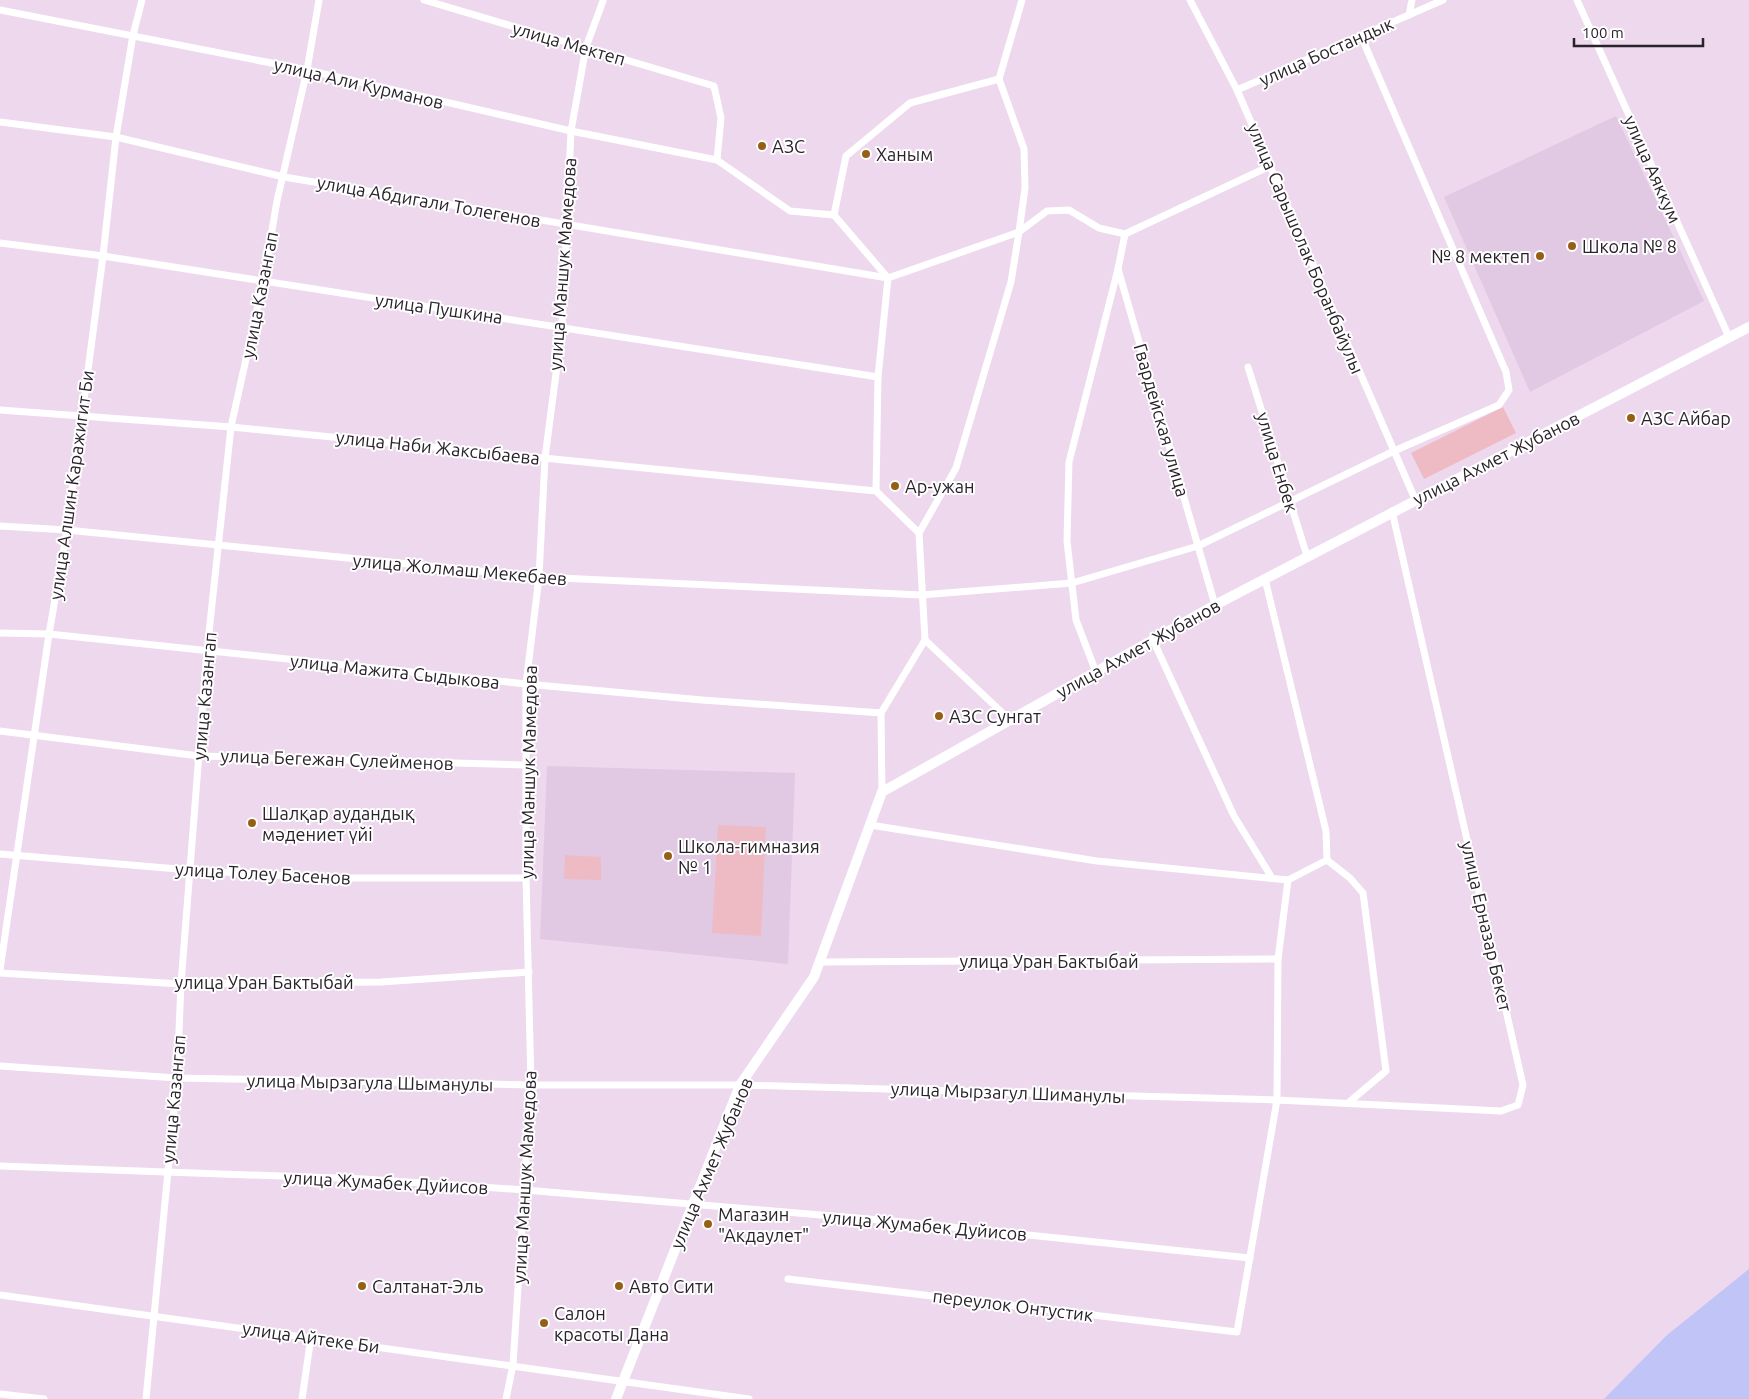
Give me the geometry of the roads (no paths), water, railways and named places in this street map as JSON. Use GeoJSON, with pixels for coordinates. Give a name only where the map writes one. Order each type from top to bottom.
{"type":"FeatureCollection","features":[{"type":"Feature","properties":{"kind":"main road","name":"улица Ахмет Жубанов"},"geometry":{"type":"LineString","coordinates":[[616,1399],[740,1085],[814,977],[882,792],[1215,605],[1415,499],[1749,327]]}},
{"type":"Feature","properties":{"kind":"street","name":"улица Алшин Каражигит Би"},"geometry":{"type":"LineString","coordinates":[[0,971],[82,416],[116,137],[133,35],[142,0]]}},
{"type":"Feature","properties":{"kind":"street","name":"улица Казангап"},"geometry":{"type":"LineString","coordinates":[[146,1399],[177,1078],[181,984],[207,651],[231,427],[263,282],[277,201],[307,70],[319,0]]}},
{"type":"Feature","properties":{"kind":"street","name":"улица Мектеп"},"geometry":{"type":"LineString","coordinates":[[424,0],[714,86],[721,118],[717,160]]}},
{"type":"Feature","properties":{"kind":"street"},"geometry":{"type":"LineString","coordinates":[[882,792],[880,713],[925,640],[919,533],[956,468],[1011,282],[1020,232],[1025,188],[1024,149],[999,79],[1022,1],[1012,0]]}},
{"type":"Feature","properties":{"kind":"street","name":"улица Сарышолак Боранбайулы"},"geometry":{"type":"LineString","coordinates":[[1190,0],[1237,90],[1415,499]]}},
{"type":"Feature","properties":{"kind":"street"},"geometry":{"type":"LineString","coordinates":[[1409,15],[1412,0]]}},
{"type":"Feature","properties":{"kind":"street","name":"улица Бостандык"},"geometry":{"type":"LineString","coordinates":[[1237,90],[1443,0]]}},
{"type":"Feature","properties":{"kind":"street","name":"улица Аяккум"},"geometry":{"type":"LineString","coordinates":[[1577,0],[1729,337]]}},
{"type":"Feature","properties":{"kind":"street","name":"улица Маншук Мамедова"},"geometry":{"type":"LineString","coordinates":[[506,1399],[513,1365],[531,1086],[526,878],[526,684],[539,577],[545,458],[562,327],[565,224],[571,131],[586,47],[603,1]]}},
{"type":"Feature","properties":{"kind":"street","name":"улица Али Курманов"},"geometry":{"type":"LineString","coordinates":[[0,10],[307,70],[571,131],[717,160]]}},
{"type":"Feature","properties":{"kind":"street","name":"улица Жолмаш Мекебаев"},"geometry":{"type":"LineString","coordinates":[[0,526],[66,530],[219,547],[539,577],[921,595],[1072,583],[1198,546],[1394,451],[1499,405],[1509,390],[1506,372],[1361,36]]}},
{"type":"Feature","properties":{"kind":"street"},"geometry":{"type":"LineString","coordinates":[[834,215],[846,156],[910,103],[999,79]]}},
{"type":"Feature","properties":{"kind":"street","name":"улица Абдигали Толегенов"},"geometry":{"type":"LineString","coordinates":[[0,122],[116,137],[284,177],[888,278]]}},
{"type":"Feature","properties":{"kind":"street"},"geometry":{"type":"LineString","coordinates":[[717,160],[790,210],[834,215],[888,278],[878,377],[876,490],[919,533]]}},
{"type":"Feature","properties":{"kind":"street"},"geometry":{"type":"LineString","coordinates":[[888,278],[1020,232],[1047,211],[1069,210],[1099,228],[1125,234],[1270,166]]}},
{"type":"Feature","properties":{"kind":"street","name":"Гвардейская улица"},"geometry":{"type":"LineString","coordinates":[[1125,234],[1118,269],[1215,605]]}},
{"type":"Feature","properties":{"kind":"street","name":"улица Пушкина"},"geometry":{"type":"LineString","coordinates":[[0,243],[103,256],[878,377]]}},
{"type":"Feature","properties":{"kind":"street"},"geometry":{"type":"LineString","coordinates":[[1096,672],[1076,620],[1067,541],[1069,462],[1118,269]]}},
{"type":"Feature","properties":{"kind":"street","name":"улица Енбек"},"geometry":{"type":"LineString","coordinates":[[1248,367],[1308,556]]}},
{"type":"Feature","properties":{"kind":"street","name":"улица Наби Жаксыбаева"},"geometry":{"type":"LineString","coordinates":[[0,410],[231,427],[876,490]]}},
{"type":"Feature","properties":{"kind":"street","name":"улица Ерназар Бекет"},"geometry":{"type":"LineString","coordinates":[[1277,1100],[1501,1112],[1518,1104],[1523,1085],[1392,511]]}},
{"type":"Feature","properties":{"kind":"street"},"geometry":{"type":"LineString","coordinates":[[1265,579],[1326,831],[1327,860],[1350,878],[1363,893],[1386,1071],[1348,1104]]}},
{"type":"Feature","properties":{"kind":"street","name":"улица Мажита Сыдыкова"},"geometry":{"type":"LineString","coordinates":[[0,633],[49,634],[526,684],[702,700],[880,713]]}},
{"type":"Feature","properties":{"kind":"street"},"geometry":{"type":"LineString","coordinates":[[925,640],[1010,720]]}},
{"type":"Feature","properties":{"kind":"street"},"geometry":{"type":"LineString","coordinates":[[1153,640],[1234,816],[1272,878]]}},
{"type":"Feature","properties":{"kind":"street","name":"улица Бегежан Сулейменов"},"geometry":{"type":"LineString","coordinates":[[0,731],[199,756],[526,765]]}},
{"type":"Feature","properties":{"kind":"street"},"geometry":{"type":"LineString","coordinates":[[870,825],[1097,861],[1288,880],[1327,860]]}},
{"type":"Feature","properties":{"kind":"street","name":"улица Толеу Басенов"},"geometry":{"type":"LineString","coordinates":[[0,854],[190,870],[326,878],[526,878]]}},
{"type":"Feature","properties":{"kind":"street"},"geometry":{"type":"LineString","coordinates":[[1250,1258],[1277,1100],[1278,959],[1288,880]]}},
{"type":"Feature","properties":{"kind":"street","name":"улица Уран Бактыбай"},"geometry":{"type":"LineString","coordinates":[[820,962],[1278,959]]}},
{"type":"Feature","properties":{"kind":"street","name":"улица Уран Бактыбай"},"geometry":{"type":"LineString","coordinates":[[0,971],[181,984],[381,982],[529,972]]}},
{"type":"Feature","properties":{"kind":"street","name":"улица Мырзагула Шыманулы"},"geometry":{"type":"LineString","coordinates":[[0,1066],[177,1078],[531,1086],[740,1085]]}},
{"type":"Feature","properties":{"kind":"street","name":"улица Мырзагул Шиманулы"},"geometry":{"type":"LineString","coordinates":[[740,1085],[1277,1100]]}},
{"type":"Feature","properties":{"kind":"street","name":"улица Жумабек Дуйисов"},"geometry":{"type":"LineString","coordinates":[[0,1166],[364,1179],[525,1190],[903,1222],[1250,1258]]}},
{"type":"Feature","properties":{"kind":"street","name":"переулок Онтустик"},"geometry":{"type":"LineString","coordinates":[[788,1279],[1237,1332],[1250,1258]]}},
{"type":"Feature","properties":{"kind":"street","name":"улица Айтеке Би"},"geometry":{"type":"LineString","coordinates":[[0,1295],[748,1399]]}},
{"type":"Feature","properties":{"kind":"street"},"geometry":{"type":"LineString","coordinates":[[302,1399],[310,1337]]}},
{"type":"Feature","properties":{"kind":"street"},"geometry":{"type":"LineString","coordinates":[[0,1394],[44,1399]]}},
{"type":"Feature","properties":{"kind":"water"},"geometry":{"type":"Polygon","coordinates":[[[1749,1269],[1749,1399],[1604,1399],[1666,1336],[1749,1269]]]}},
{"type":"Feature","properties":{"kind":"place","name":"АЗС"},"geometry":{"type":"Point","coordinates":[762,146]}},
{"type":"Feature","properties":{"kind":"place","name":"Ханым"},"geometry":{"type":"Point","coordinates":[866,154]}},
{"type":"Feature","properties":{"kind":"place","name":"Школа № 8"},"geometry":{"type":"Point","coordinates":[1572,246]}},
{"type":"Feature","properties":{"kind":"place","name":"№ 8 мектеп"},"geometry":{"type":"Point","coordinates":[1540,256]}},
{"type":"Feature","properties":{"kind":"place","name":"АЗС Айбар"},"geometry":{"type":"Point","coordinates":[1631,418]}},
{"type":"Feature","properties":{"kind":"place","name":"Ар-ужан"},"geometry":{"type":"Point","coordinates":[895,486]}},
{"type":"Feature","properties":{"kind":"place","name":"АЗС Сунгат"},"geometry":{"type":"Point","coordinates":[939,716]}},
{"type":"Feature","properties":{"kind":"place","name":"Шалқар аудандық мәдениет үйі"},"geometry":{"type":"Point","coordinates":[252,823]}},
{"type":"Feature","properties":{"kind":"place","name":"Школа-гимназия № 1"},"geometry":{"type":"Point","coordinates":[668,856]}},
{"type":"Feature","properties":{"kind":"place","name":"Магазин \"Акдаулет\""},"geometry":{"type":"Point","coordinates":[708,1224]}},
{"type":"Feature","properties":{"kind":"place","name":"Салтанат-Эль"},"geometry":{"type":"Point","coordinates":[362,1286]}},
{"type":"Feature","properties":{"kind":"place","name":"Авто Сити"},"geometry":{"type":"Point","coordinates":[619,1286]}},
{"type":"Feature","properties":{"kind":"place","name":"Салон красоты Дана"},"geometry":{"type":"Point","coordinates":[544,1323]}}]}
